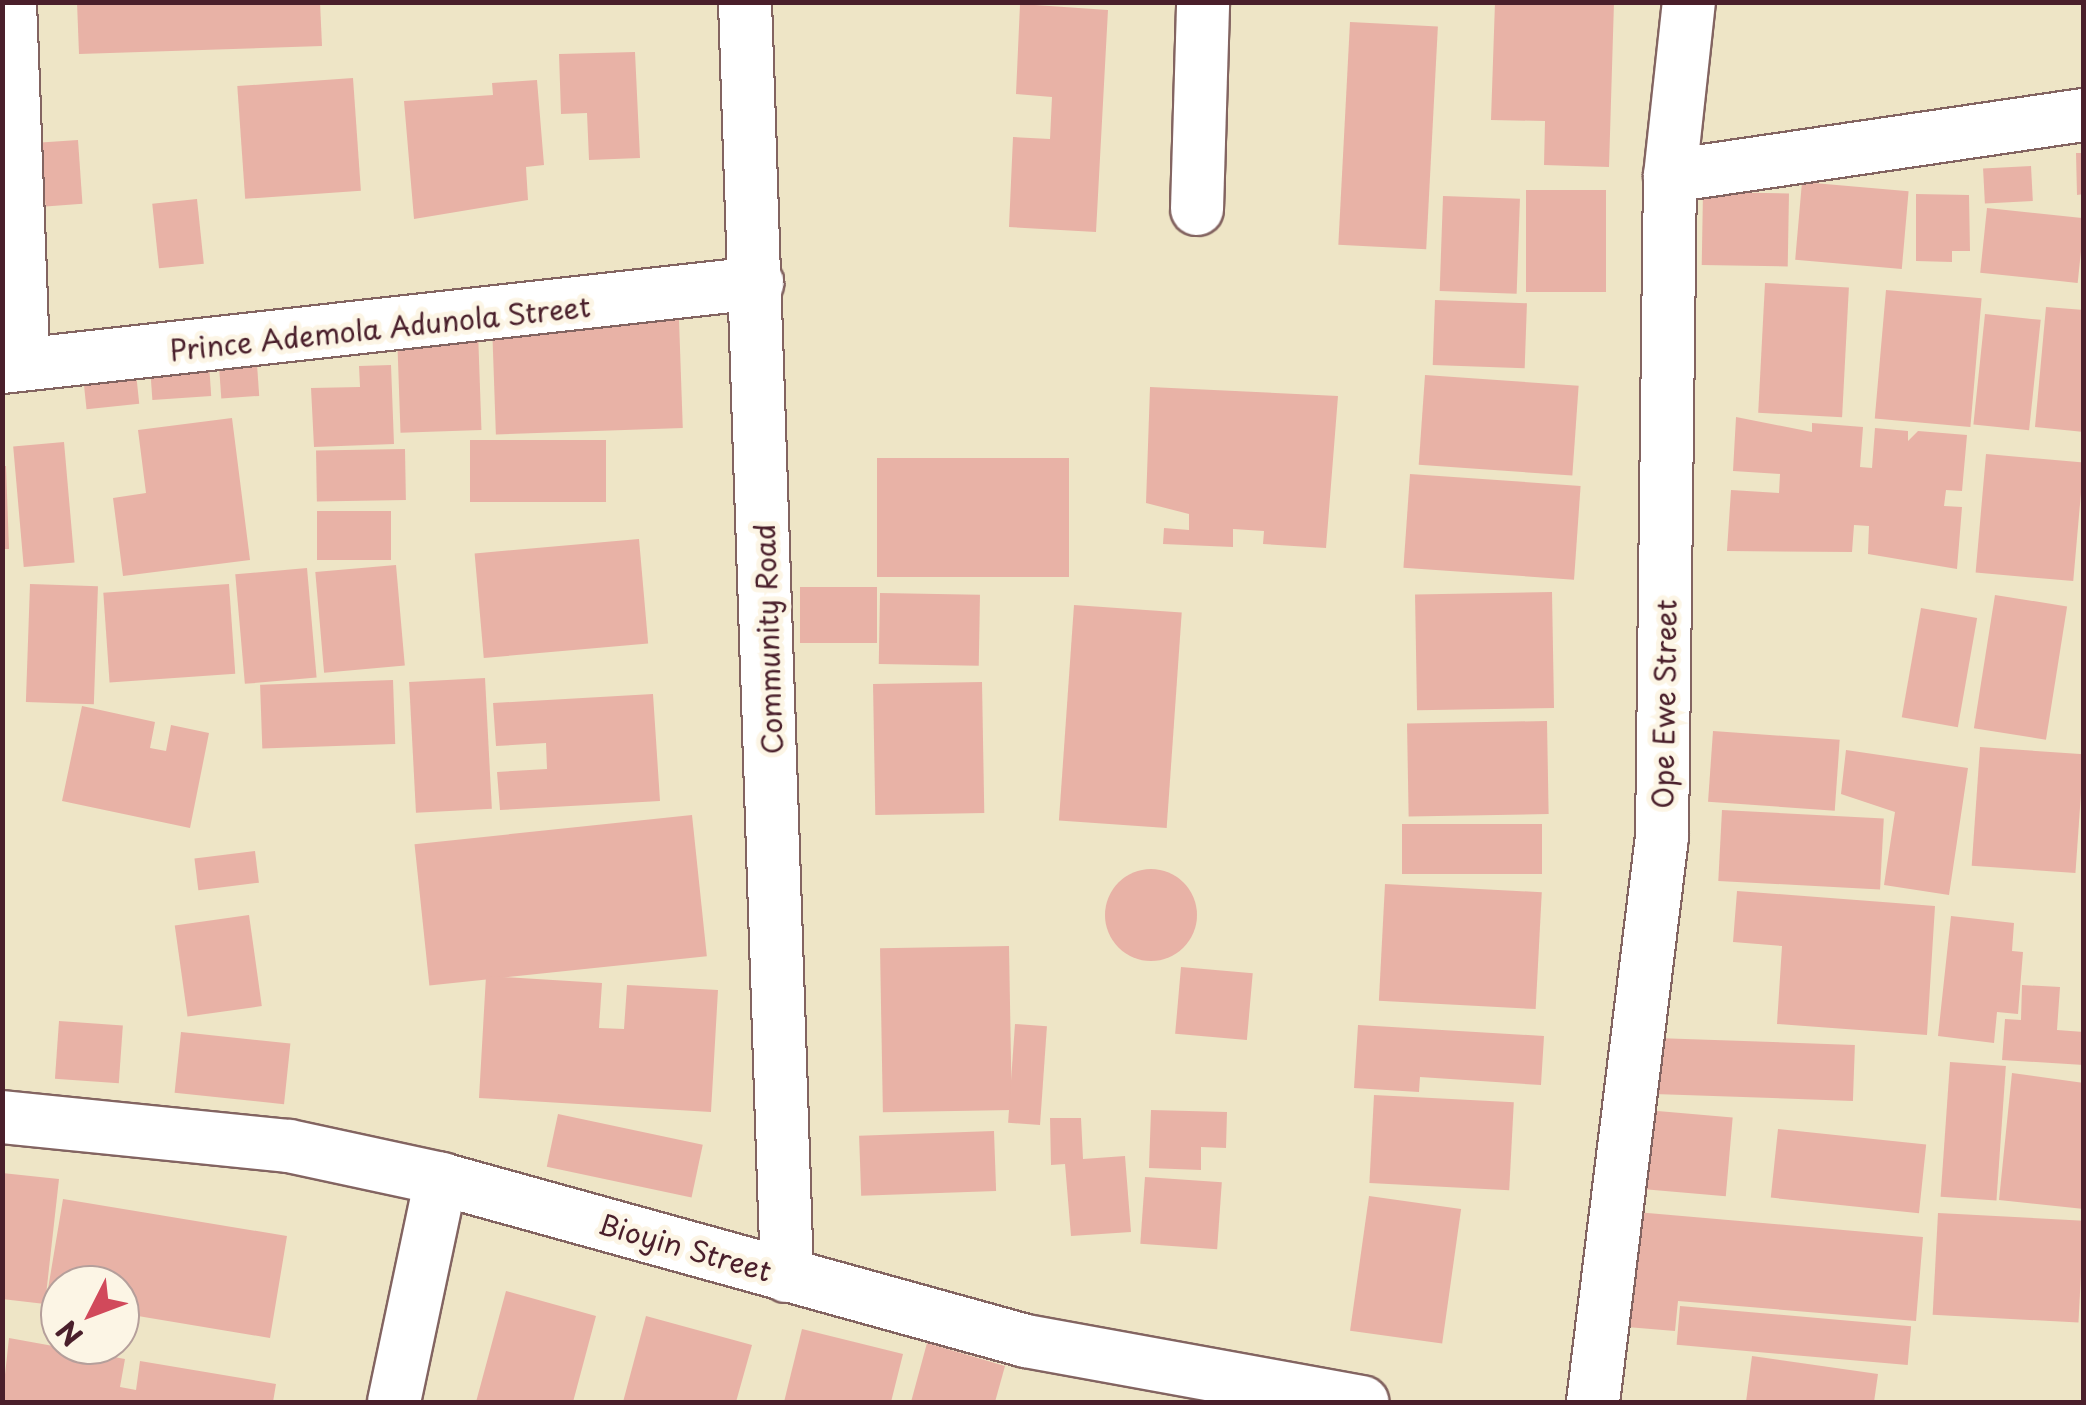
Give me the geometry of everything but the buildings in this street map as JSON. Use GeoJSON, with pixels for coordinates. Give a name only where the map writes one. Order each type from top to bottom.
{"type":"FeatureCollection","features":[{"type":"Feature","properties":{"kind":"street"},"geometry":{"type":"LineString","coordinates":[[10,2],[13,365]]}},
{"type":"Feature","properties":{"kind":"street","name":"Community Road"},"geometry":{"type":"LineString","coordinates":[[746,2],[787,1276]]}},
{"type":"Feature","properties":{"kind":"street"},"geometry":{"type":"LineString","coordinates":[[1197,209],[1203,2]]}},
{"type":"Feature","properties":{"kind":"street","name":"Ope Ewe Street"},"geometry":{"type":"LineString","coordinates":[[1594,1402],[1662,837],[1670,176],[1689,2]]}},
{"type":"Feature","properties":{"kind":"street"},"geometry":{"type":"LineString","coordinates":[[1670,176],[2084,115]]}},
{"type":"Feature","properties":{"kind":"street","name":"Prince Ademola Adunola Street"},"geometry":{"type":"LineString","coordinates":[[13,365],[758,283]]}},
{"type":"Feature","properties":{"kind":"street","name":"Bioyin Street"},"geometry":{"type":"LineString","coordinates":[[2,1117],[289,1146],[442,1179],[1026,1341],[1363,1402]]}},
{"type":"Feature","properties":{"kind":"street"},"geometry":{"type":"LineString","coordinates":[[394,1402],[442,1179]]}}]}
